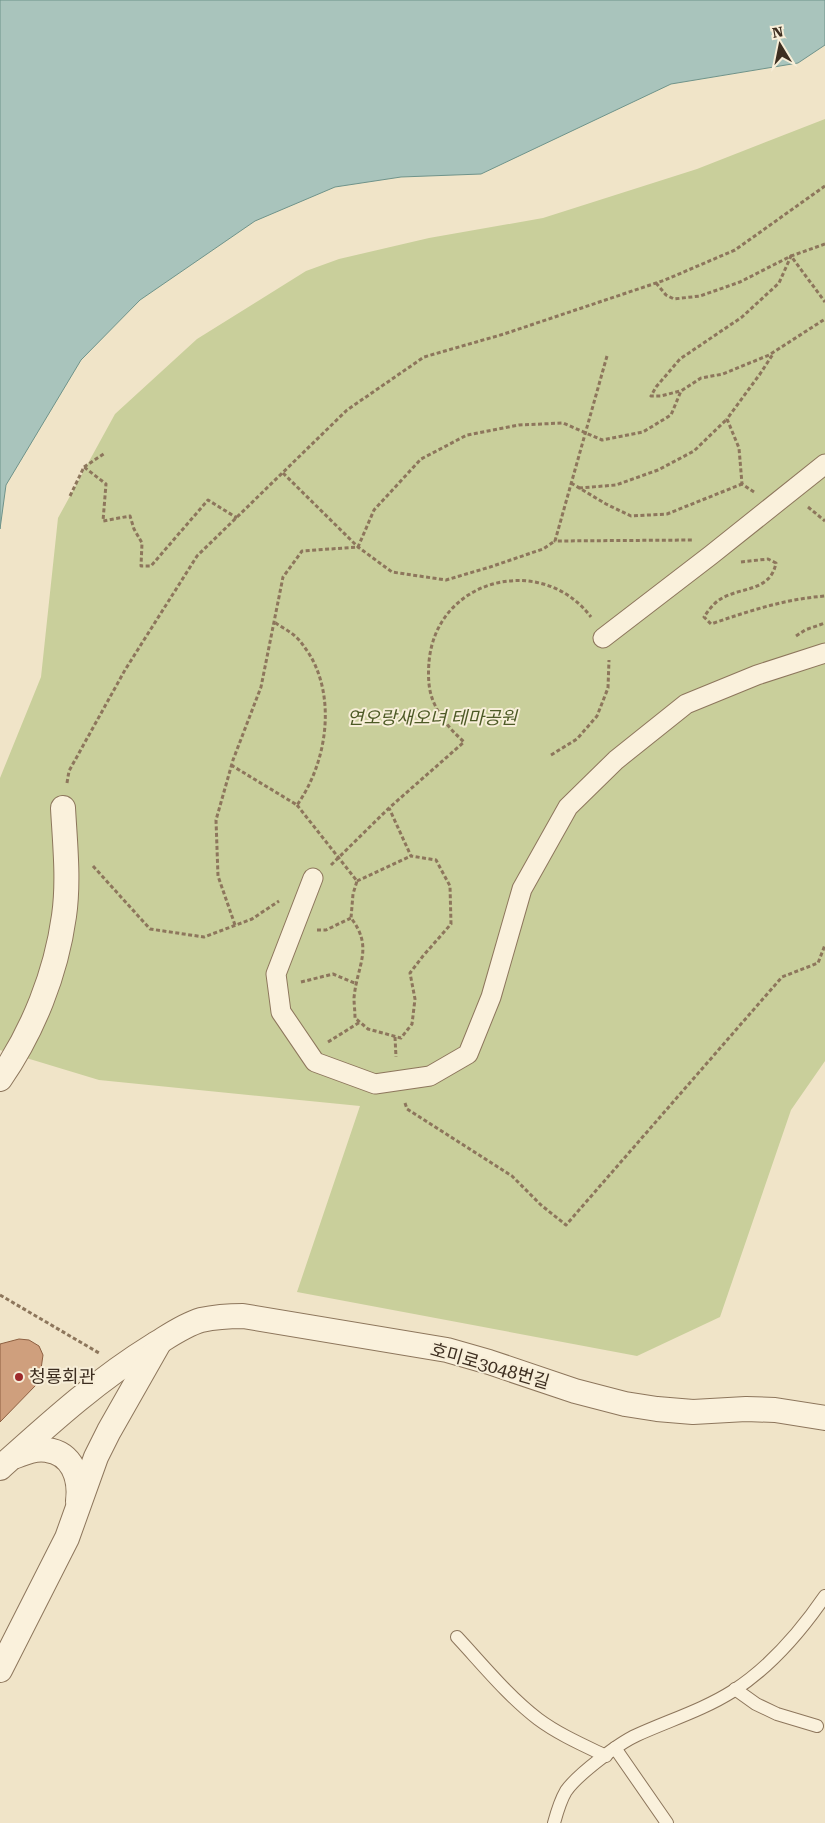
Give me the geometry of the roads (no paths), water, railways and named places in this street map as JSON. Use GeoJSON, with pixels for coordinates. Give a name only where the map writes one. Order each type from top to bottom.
{"type":"FeatureCollection","features":[{"type":"Feature","properties":{"kind":"street"},"geometry":{"type":"LineString","coordinates":[[603,638],[825,464]]}},
{"type":"Feature","properties":{"kind":"street"},"geometry":{"type":"LineString","coordinates":[[313,878],[276,974],[281,1012],[315,1062],[375,1084],[430,1076],[468,1054],[491,997],[522,888],[568,807],[616,760],[686,704],[758,675],[825,653]]}},
{"type":"Feature","properties":{"kind":"street"},"geometry":{"type":"LineString","coordinates":[[0,1079],[22,1043],[40,1007],[58,946],[64,915],[66,873],[63,808]]}},
{"type":"Feature","properties":{"kind":"street","name":"호미로3048번길"},"geometry":{"type":"LineString","coordinates":[[6,1463],[80,1397],[121,1365],[179,1330],[200,1321],[220,1316],[243,1316],[447,1350],[490,1362],[575,1391],[625,1404],[658,1410],[693,1412],[746,1409],[774,1410],[825,1418]]}},
{"type":"Feature","properties":{"kind":"street"},"geometry":{"type":"LineString","coordinates":[[0,1670],[67,1538],[96,1457],[160,1341]]}},
{"type":"Feature","properties":{"kind":"street"},"geometry":{"type":"LineString","coordinates":[[6,1463],[31,1450],[45,1449],[57,1452],[67,1459],[78,1479],[79,1494],[76,1517]]}},
{"type":"Feature","properties":{"kind":"lane"},"geometry":{"type":"LineString","coordinates":[[554,1823],[560,1802],[578,1778],[635,1735],[690,1714],[735,1689],[757,1674],[777,1655],[825,1596]]}},
{"type":"Feature","properties":{"kind":"lane"},"geometry":{"type":"LineString","coordinates":[[457,1637],[514,1698],[540,1720],[575,1741],[611,1752],[667,1823]]}},
{"type":"Feature","properties":{"kind":"lane"},"geometry":{"type":"LineString","coordinates":[[735,1689],[756,1704],[777,1714],[817,1726]]}},
{"type":"Feature","properties":{"kind":"water"},"geometry":{"type":"Polygon","coordinates":[[[0,0],[825,0],[825,45],[798,63],[671,84],[481,174],[401,177],[335,187],[255,221],[140,300],[81,360],[6,485],[0,529],[0,0]]]}},
{"type":"Feature","properties":{"kind":"place","name":"청룡회관"},"geometry":{"type":"Point","coordinates":[19,1377]}},
{"type":"Feature","properties":{"kind":"park label","name":"연오랑새오녀 테마공원"},"geometry":{"type":"Point","coordinates":[432,718]}}]}
